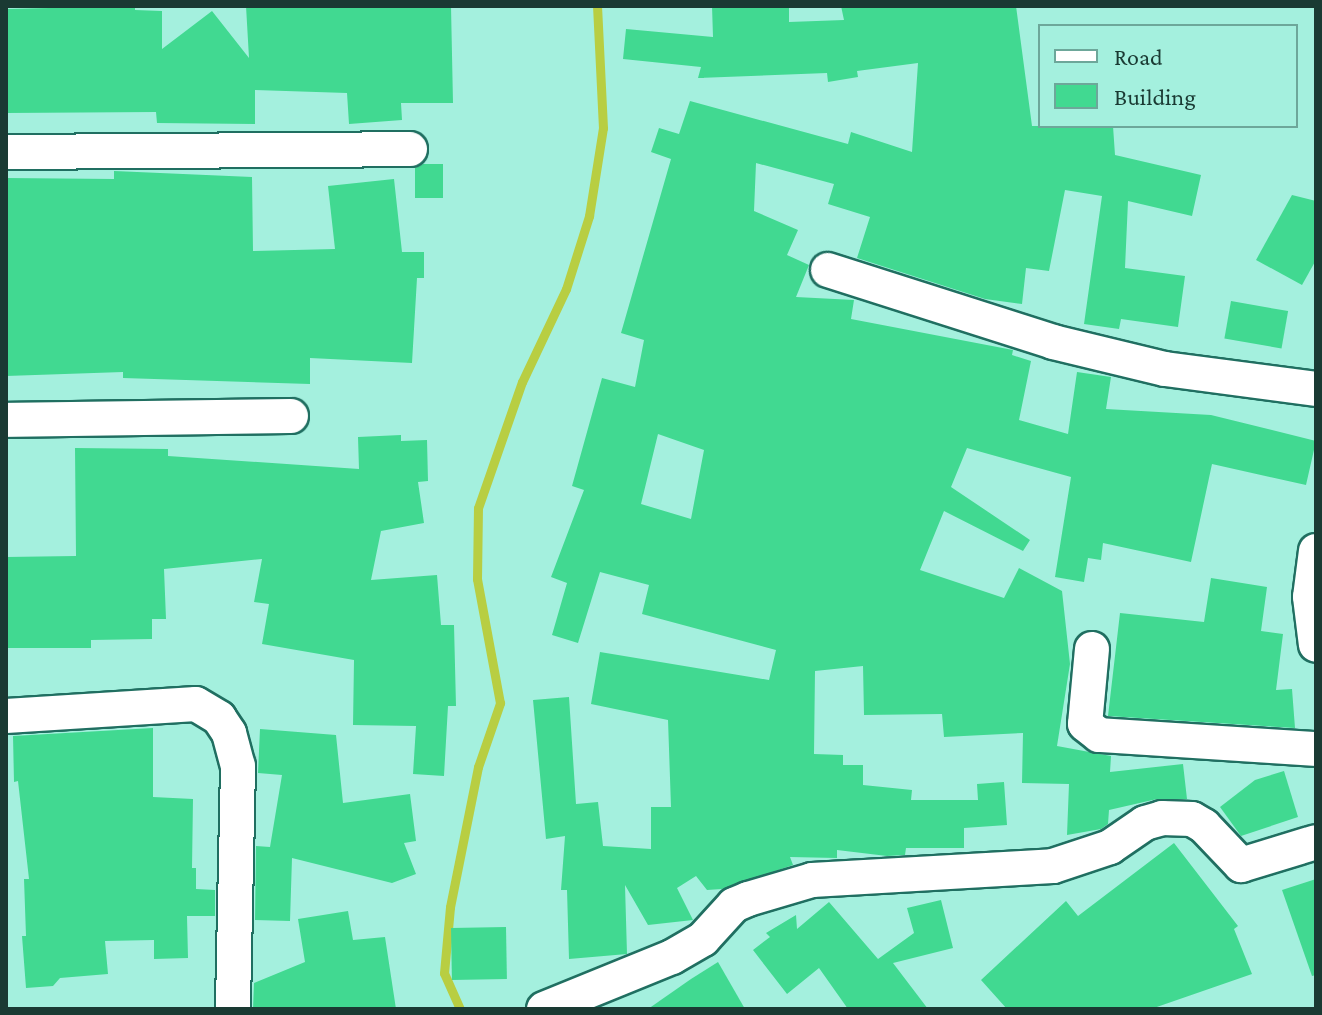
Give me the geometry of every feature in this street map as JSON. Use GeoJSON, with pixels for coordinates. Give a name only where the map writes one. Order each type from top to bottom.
{"type":"FeatureCollection","features":[{"type":"Feature","properties":{"kind":"street"},"geometry":{"type":"LineString","coordinates":[[6,152],[410,149]]}},
{"type":"Feature","properties":{"kind":"street"},"geometry":{"type":"LineString","coordinates":[[828,270],[1053,342],[1165,369],[1316,389]]}},
{"type":"Feature","properties":{"kind":"street"},"geometry":{"type":"LineString","coordinates":[[6,420],[291,416]]}},
{"type":"Feature","properties":{"kind":"street"},"geometry":{"type":"LineString","coordinates":[[1316,551],[1310,597],[1316,645]]}},
{"type":"Feature","properties":{"kind":"street"},"geometry":{"type":"LineString","coordinates":[[1092,649],[1085,724],[1099,735],[1316,749]]}},
{"type":"Feature","properties":{"kind":"street"},"geometry":{"type":"LineString","coordinates":[[6,716],[196,704],[219,718],[229,733],[238,766],[233,1009]]}},
{"type":"Feature","properties":{"kind":"street"},"geometry":{"type":"LineString","coordinates":[[544,1009],[672,957],[703,939],[734,905],[812,880],[1053,866],[1110,847],[1145,823],[1162,818],[1182,817],[1204,826],[1241,865],[1316,842]]}},
{"type":"Feature","properties":{"kind":"building"},"geometry":{"type":"Polygon","coordinates":[[[135,6],[135,10],[162,11],[162,49],[212,11],[249,58],[246,6],[451,6],[453,103],[401,103],[402,120],[349,124],[347,93],[255,90],[255,124],[157,123],[156,112],[6,113],[6,9],[135,6]]]}},
{"type":"Feature","properties":{"kind":"building"},"geometry":{"type":"Polygon","coordinates":[[[712,6],[789,6],[789,22],[844,20],[841,6],[1016,6],[1032,126],[1113,128],[1115,155],[1201,175],[1192,216],[1128,201],[1125,268],[1185,276],[1178,327],[1121,319],[1119,329],[1084,324],[1102,196],[1065,190],[1049,271],[1026,268],[1022,304],[985,299],[857,258],[870,217],[828,204],[834,184],[756,163],[754,211],[798,230],[787,255],[809,265],[796,297],[854,300],[851,319],[1013,350],[1012,355],[1031,361],[1019,420],[1068,434],[1077,372],[1111,377],[1106,409],[1211,415],[1316,441],[1306,485],[1212,464],[1191,562],[1103,543],[1101,560],[1088,558],[1084,582],[1055,577],[1071,477],[967,448],[951,487],[1030,540],[1023,551],[944,511],[920,570],[1004,598],[1019,568],[1062,591],[1070,664],[1057,746],[1111,756],[1110,772],[1183,764],[1187,799],[1157,799],[1109,810],[1108,824],[1101,829],[1067,835],[1069,784],[1022,783],[1023,733],[944,737],[942,714],[864,715],[863,666],[815,671],[814,754],[843,755],[843,765],[863,765],[863,785],[912,790],[911,800],[978,800],[977,784],[1004,782],[1007,825],[964,828],[964,848],[906,848],[905,855],[887,856],[837,850],[837,858],[790,857],[793,865],[722,889],[707,890],[696,876],[677,888],[693,920],[648,925],[625,885],[627,954],[569,959],[567,890],[561,890],[565,836],[546,839],[533,700],[569,697],[576,804],[598,802],[603,846],[651,849],[651,807],[671,807],[668,720],[591,704],[600,652],[769,680],[776,650],[642,614],[649,585],[600,572],[578,643],[552,635],[567,583],[551,577],[584,490],[572,486],[602,378],[635,387],[644,340],[621,333],[671,159],[651,152],[659,128],[679,134],[690,101],[848,144],[851,132],[912,152],[918,63],[857,71],[858,77],[828,82],[827,73],[698,78],[701,67],[623,59],[626,29],[713,37],[712,6]],[[658,434],[641,504],[691,519],[704,450],[658,434]]]}},
{"type":"Feature","properties":{"kind":"building"},"geometry":{"type":"Polygon","coordinates":[[[423,164],[443,164],[443,198],[415,198],[415,168],[423,164]]]}},
{"type":"Feature","properties":{"kind":"building"},"geometry":{"type":"Polygon","coordinates":[[[114,171],[252,177],[253,251],[335,249],[328,186],[394,179],[402,252],[424,252],[424,278],[417,278],[412,363],[310,358],[310,384],[123,378],[123,372],[6,376],[6,178],[114,179],[114,171]]]}},
{"type":"Feature","properties":{"kind":"building"},"geometry":{"type":"Polygon","coordinates":[[[1292,195],[1316,201],[1316,260],[1302,285],[1256,260],[1292,195]]]}},
{"type":"Feature","properties":{"kind":"building"},"geometry":{"type":"Polygon","coordinates":[[[1231,301],[1288,311],[1282,348],[1224,338],[1231,301]]]}},
{"type":"Feature","properties":{"kind":"building"},"geometry":{"type":"Polygon","coordinates":[[[401,435],[401,441],[427,440],[428,481],[418,482],[424,523],[381,531],[371,580],[437,575],[441,625],[454,625],[456,706],[448,706],[444,776],[413,774],[416,726],[353,725],[354,660],[262,644],[269,604],[254,602],[262,559],[164,569],[166,619],[152,619],[152,639],[91,640],[91,648],[6,648],[6,557],[76,556],[75,448],[168,449],[168,456],[359,469],[358,437],[401,435]]]}},
{"type":"Feature","properties":{"kind":"building"},"geometry":{"type":"Polygon","coordinates":[[[1211,578],[1267,587],[1261,631],[1283,634],[1276,690],[1292,689],[1295,728],[1108,716],[1120,613],[1204,622],[1211,578]]]}},
{"type":"Feature","properties":{"kind":"building"},"geometry":{"type":"Polygon","coordinates":[[[153,728],[153,797],[193,799],[192,868],[196,868],[196,889],[215,890],[215,916],[187,916],[188,958],[154,959],[154,940],[105,941],[108,974],[60,978],[53,986],[26,988],[22,936],[26,936],[24,879],[29,879],[18,781],[14,782],[13,736],[153,728]]]}},
{"type":"Feature","properties":{"kind":"building"},"geometry":{"type":"Polygon","coordinates":[[[260,729],[336,735],[343,803],[410,794],[416,841],[404,843],[416,874],[392,883],[292,858],[290,921],[255,920],[256,846],[270,847],[282,775],[258,773],[260,729]]]}},
{"type":"Feature","properties":{"kind":"building"},"geometry":{"type":"Polygon","coordinates":[[[1284,771],[1298,817],[1241,836],[1220,807],[1255,780],[1284,771]]]}},
{"type":"Feature","properties":{"kind":"building"},"geometry":{"type":"Polygon","coordinates":[[[1174,843],[1238,926],[1234,929],[1252,974],[1151,1009],[1007,1009],[981,980],[1066,901],[1078,916],[1174,843]]]}},
{"type":"Feature","properties":{"kind":"building"},"geometry":{"type":"Polygon","coordinates":[[[1316,879],[1316,975],[1312,976],[1282,890],[1316,879]]]}},
{"type":"Feature","properties":{"kind":"building"},"geometry":{"type":"Polygon","coordinates":[[[941,900],[953,948],[893,963],[928,1009],[848,1009],[819,968],[787,994],[753,950],[770,937],[766,933],[796,915],[797,929],[829,902],[878,959],[914,933],[907,908],[941,900]]]}},
{"type":"Feature","properties":{"kind":"building"},"geometry":{"type":"Polygon","coordinates":[[[348,911],[353,940],[385,937],[396,1009],[253,1009],[254,983],[305,962],[298,919],[348,911]]]}},
{"type":"Feature","properties":{"kind":"building"},"geometry":{"type":"Polygon","coordinates":[[[506,927],[507,979],[452,980],[451,928],[506,927]]]}},
{"type":"Feature","properties":{"kind":"building"},"geometry":{"type":"Polygon","coordinates":[[[718,962],[745,1009],[648,1009],[691,979],[718,962]]]}},
{"type":"Feature","properties":{"kind":"waterway"},"geometry":{"type":"LineString","coordinates":[[460,1009],[444,973],[450,907],[478,767],[500,703],[477,579],[478,508],[522,382],[566,289],[589,216],[603,128],[597,6]]}}]}
